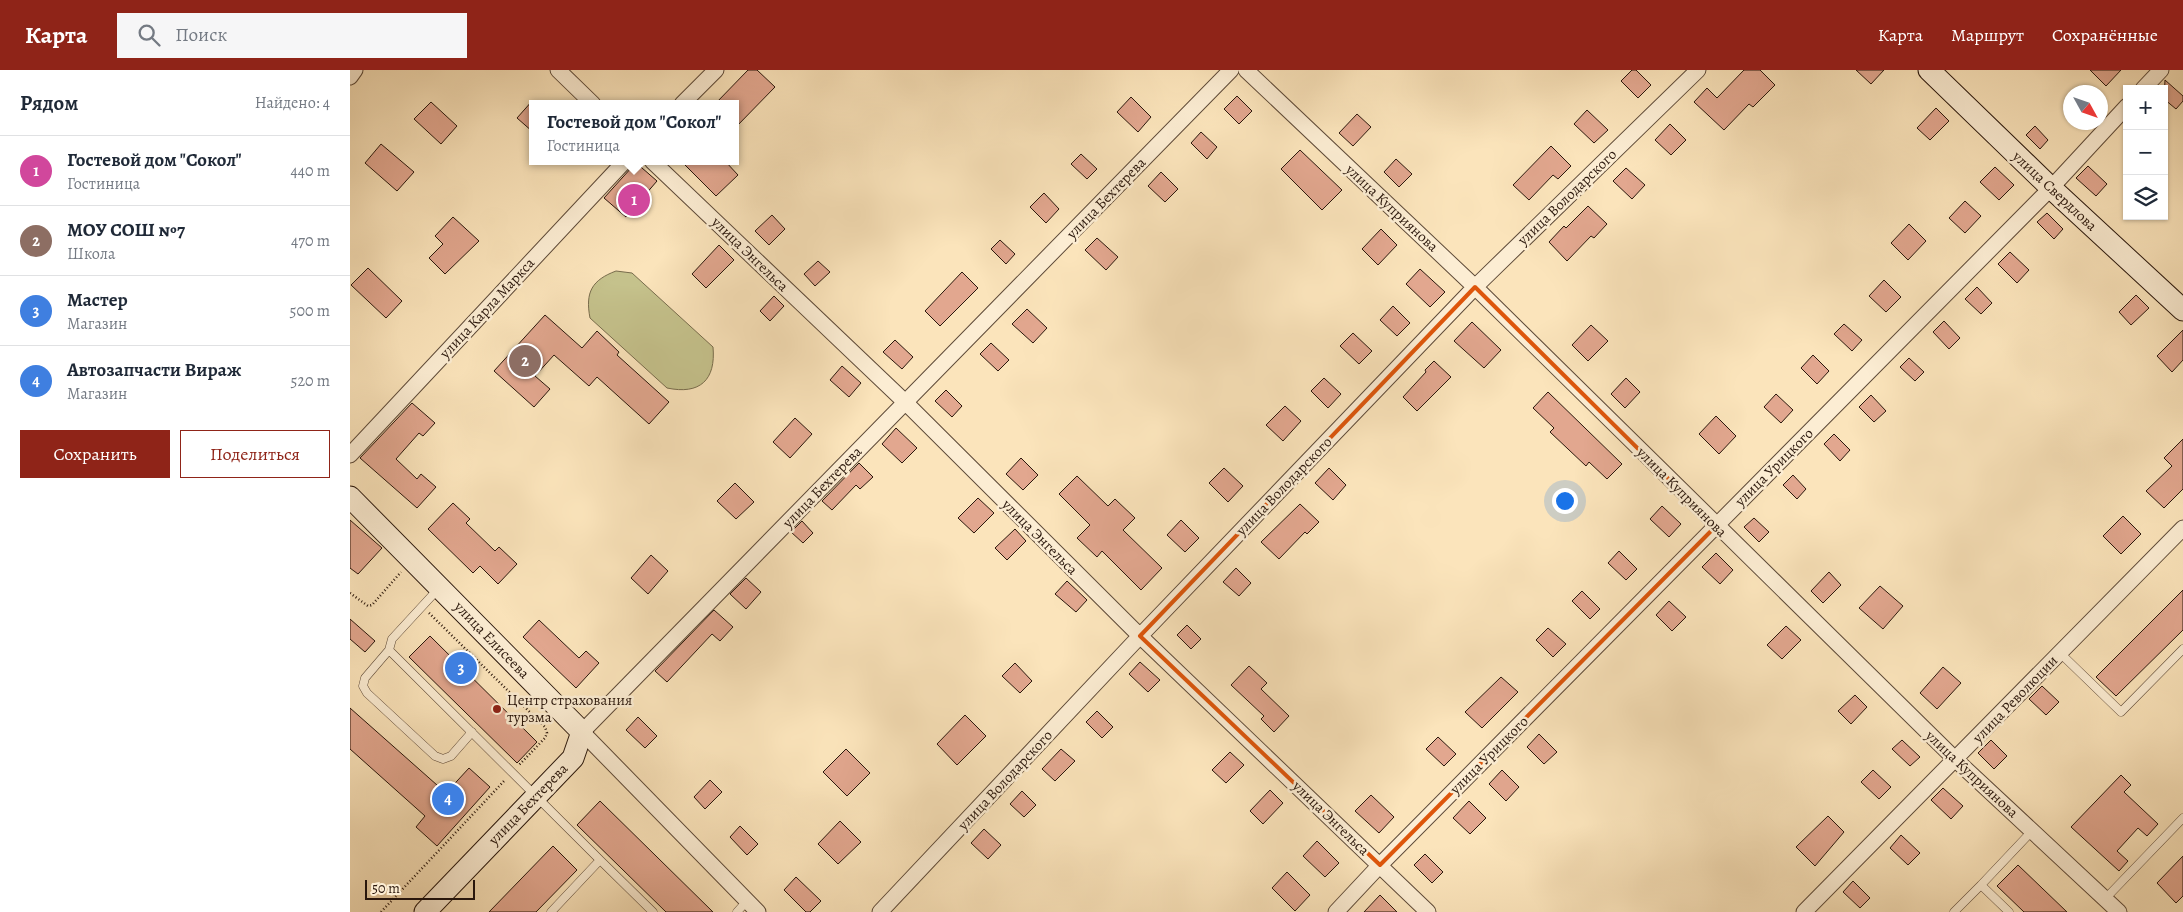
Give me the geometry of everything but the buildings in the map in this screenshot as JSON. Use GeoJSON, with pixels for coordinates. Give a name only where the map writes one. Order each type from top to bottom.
{"type":"FeatureCollection","features":[{"type":"Feature","properties":{"kind":"street"},"geometry":{"type":"LineString","coordinates":[[350,77],[355,70]]}},
{"type":"Feature","properties":{"kind":"street"},"geometry":{"type":"LineString","coordinates":[[558,70],[589,100]]}},
{"type":"Feature","properties":{"kind":"street"},"geometry":{"type":"LineString","coordinates":[[686,100],[716,70]]}},
{"type":"Feature","properties":{"kind":"street","name":"улица Бехтерева"},"geometry":{"type":"LineString","coordinates":[[425,912],[573,758],[582,732],[1231,70]]}},
{"type":"Feature","properties":{"kind":"street","name":"улица Куприянова"},"geometry":{"type":"LineString","coordinates":[[1246,70],[1475,287],[1956,760],[2118,912]]}},
{"type":"Feature","properties":{"kind":"street","name":"улица Володарского"},"geometry":{"type":"LineString","coordinates":[[880,912],[1140,636],[1475,287],[1698,70]]}},
{"type":"Feature","properties":{"kind":"street","name":"улица Свердлова"},"geometry":{"type":"LineString","coordinates":[[1929,70],[2051,188],[2183,310]]}},
{"type":"Feature","properties":{"kind":"street"},"geometry":{"type":"LineString","coordinates":[[2147,85],[2161,70]]}},
{"type":"Feature","properties":{"kind":"street","name":"улица Урицкого"},"geometry":{"type":"LineString","coordinates":[[1336,912],[1380,865],[2051,188],[2123,110]]}},
{"type":"Feature","properties":{"kind":"street","name":"улица Карла Маркса"},"geometry":{"type":"LineString","coordinates":[[350,455],[621,165]]}},
{"type":"Feature","properties":{"kind":"street","name":"улица Энгельса"},"geometry":{"type":"LineString","coordinates":[[656,165],[905,402],[1140,636],[1428,912]]}},
{"type":"Feature","properties":{"kind":"street","name":"улица Елисеева"},"geometry":{"type":"LineString","coordinates":[[350,497],[582,732],[742,907],[758,912]]}},
{"type":"Feature","properties":{"kind":"street","name":"улица Революции"},"geometry":{"type":"LineString","coordinates":[[1804,912],[2183,528]]}},
{"type":"Feature","properties":{"kind":"lane"},"geometry":{"type":"LineString","coordinates":[[440,587],[392,639],[389,650],[365,678],[363,686],[367,693],[435,756],[443,759],[451,756],[472,732]]}},
{"type":"Feature","properties":{"kind":"lane"},"geometry":{"type":"LineString","coordinates":[[2060,653],[2121,712],[2183,649]]}},
{"type":"Feature","properties":{"kind":"lane"},"geometry":{"type":"LineString","coordinates":[[389,650],[653,912]]}},
{"type":"Feature","properties":{"kind":"lane"},"geometry":{"type":"LineString","coordinates":[[2105,899],[2183,818]]}},
{"type":"Feature","properties":{"kind":"lane"},"geometry":{"type":"LineString","coordinates":[[1954,912],[2032,831]]}},
{"type":"Feature","properties":{"kind":"lane"},"geometry":{"type":"LineString","coordinates":[[551,912],[600,860]]}},
{"type":"Feature","properties":{"kind":"lane"},"geometry":{"type":"LineString","coordinates":[[1981,885],[2009,912]]}},
{"type":"Feature","properties":{"kind":"path"},"geometry":{"type":"LineString","coordinates":[[350,593],[363,605],[368,606],[372,604],[406,566]]}},
{"type":"Feature","properties":{"kind":"path"},"geometry":{"type":"LineString","coordinates":[[381,912],[545,738],[547,733],[545,727],[422,606]]}},
{"type":"Feature","properties":{"kind":"highlighted area"},"geometry":{"type":"Polygon","coordinates":[[[1475,287],[1716,526],[1380,865],[1140,636],[1475,287]]]}},
{"type":"Feature","properties":{"kind":"shaded area"},"geometry":{"type":"Polygon","coordinates":[[[616,271],[632,273],[713,347],[712,368],[704,382],[697,387],[689,389],[667,388],[590,318],[589,301],[592,288],[601,278],[616,271]]]}},
{"type":"Feature","properties":{"kind":"place","name":"Гостевой дом \"Сокол\""},"geometry":{"type":"Point","coordinates":[634,200]}},
{"type":"Feature","properties":{"kind":"place","name":"МОУ СОШ №7"},"geometry":{"type":"Point","coordinates":[525,361]}},
{"type":"Feature","properties":{"kind":"place","name":"Мастер"},"geometry":{"type":"Point","coordinates":[461,668]}},
{"type":"Feature","properties":{"kind":"place","name":"Центр страхования турзма"},"geometry":{"type":"Point","coordinates":[497,709]}},
{"type":"Feature","properties":{"kind":"place","name":"Автозапчасти Вираж"},"geometry":{"type":"Point","coordinates":[448,799]}}]}
